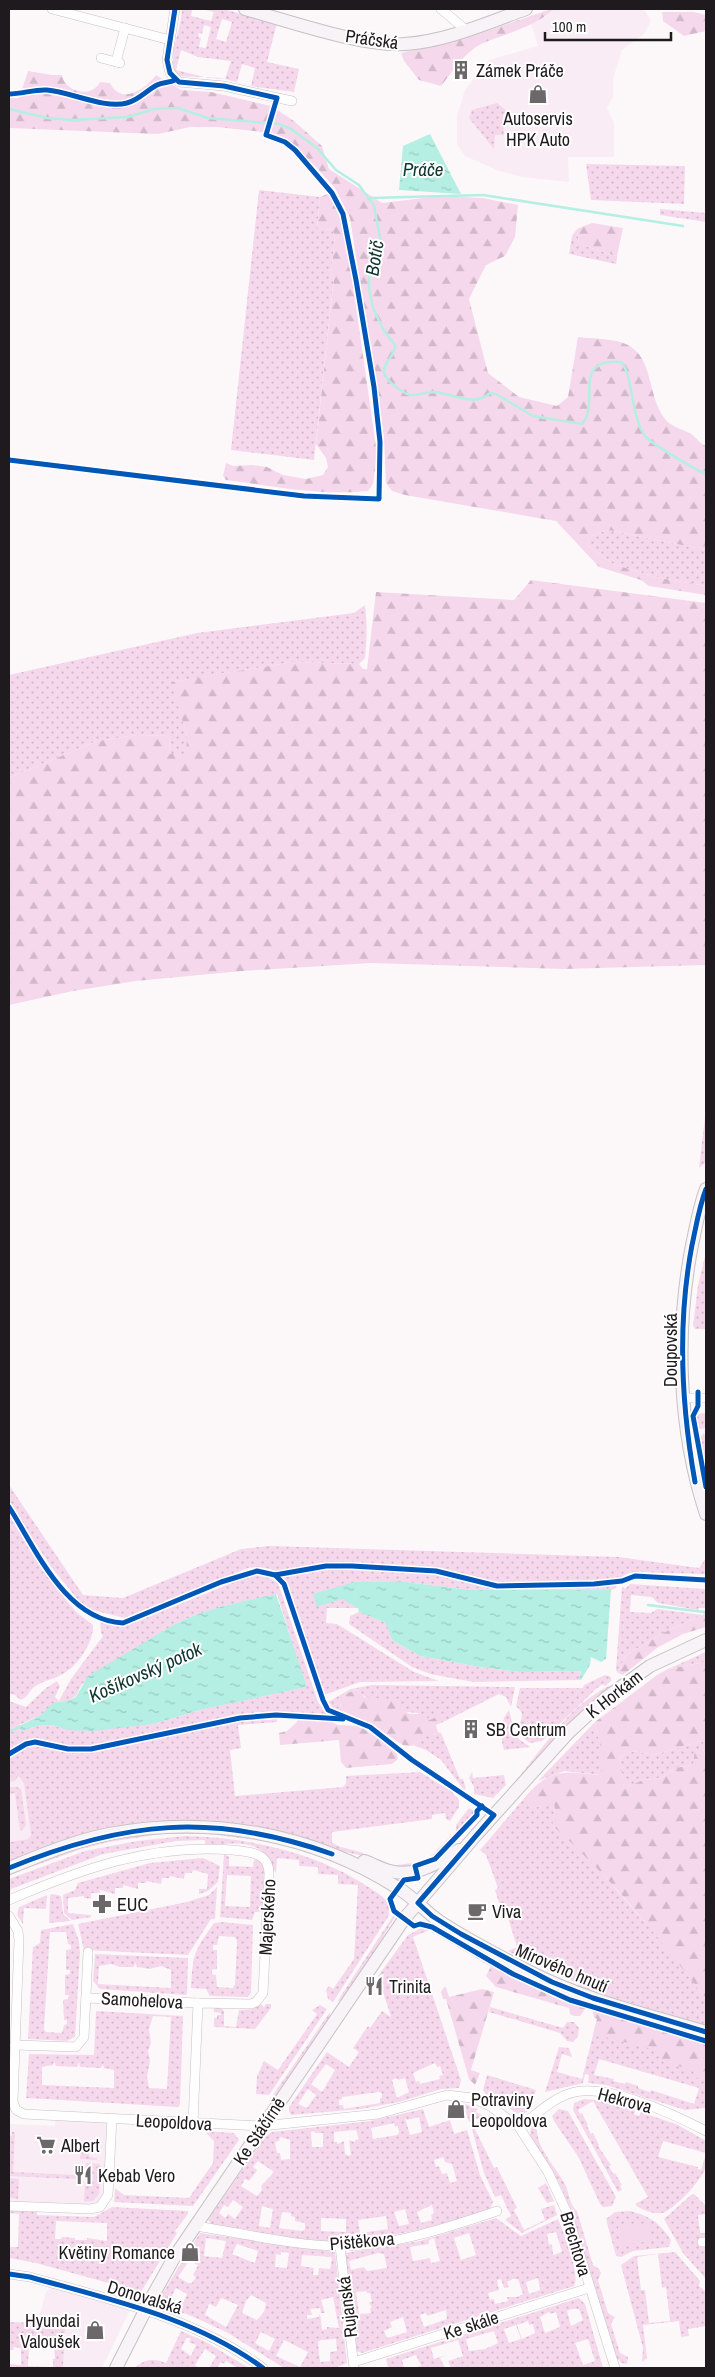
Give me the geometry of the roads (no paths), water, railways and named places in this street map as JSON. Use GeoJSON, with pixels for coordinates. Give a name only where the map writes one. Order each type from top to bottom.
{"type":"FeatureCollection","features":[{"type":"Feature","properties":{"kind":"main road","name":"Práčská"},"geometry":{"type":"LineString","coordinates":[[245,9],[344,36],[389,44],[420,42],[466,30],[526,9]]}},
{"type":"Feature","properties":{"kind":"main road","name":"Doupovská"},"geometry":{"type":"LineString","coordinates":[[706,1189],[697,1221],[684,1301],[684,1398],[688,1440],[695,1482],[706,1514]]}},
{"type":"Feature","properties":{"kind":"main road","name":"K Horkám"},"geometry":{"type":"LineString","coordinates":[[418,1903],[557,1744],[607,1697],[650,1666],[706,1640]]}},
{"type":"Feature","properties":{"kind":"main road","name":"Mírového hnutí"},"geometry":{"type":"LineString","coordinates":[[9,1868],[82,1841],[135,1830],[195,1826],[268,1834],[351,1862],[398,1888],[432,1916],[461,1934],[552,1982],[593,1998],[706,2032]]}},
{"type":"Feature","properties":{"kind":"main road"},"geometry":{"type":"LineString","coordinates":[[351,1862],[364,1861],[394,1872],[416,1872],[431,1866],[468,1845]]}},
{"type":"Feature","properties":{"kind":"main road","name":"Ke Stáčírně"},"geometry":{"type":"LineString","coordinates":[[116,2368],[145,2309],[175,2256],[404,1918],[418,1903]]}},
{"type":"Feature","properties":{"kind":"street"},"geometry":{"type":"LineString","coordinates":[[52,9],[170,40]]}},
{"type":"Feature","properties":{"kind":"street"},"geometry":{"type":"LineString","coordinates":[[175,9],[168,68],[173,77],[179,82],[224,86],[292,101]]}},
{"type":"Feature","properties":{"kind":"street"},"geometry":{"type":"LineString","coordinates":[[441,9],[466,30]]}},
{"type":"Feature","properties":{"kind":"street"},"geometry":{"type":"LineString","coordinates":[[101,58],[119,63],[125,28]]}},
{"type":"Feature","properties":{"kind":"street"},"geometry":{"type":"LineString","coordinates":[[684,1398],[706,1398]]}},
{"type":"Feature","properties":{"kind":"street","name":"Majerského"},"geometry":{"type":"LineString","coordinates":[[9,1900],[69,1874],[139,1855],[200,1849],[257,1854],[266,1861],[269,1871],[263,1993],[256,2002],[244,2005],[198,2003]]}},
{"type":"Feature","properties":{"kind":"street","name":"Leopoldova"},"geometry":{"type":"LineString","coordinates":[[9,1916],[18,1931],[19,1940],[13,2102],[16,2110],[24,2114],[262,2126],[378,2114],[447,2095],[468,2096],[490,2106],[519,2128]]}},
{"type":"Feature","properties":{"kind":"street","name":"Samohelova"},"geometry":{"type":"LineString","coordinates":[[15,2045],[76,2047],[84,2037],[88,1952]]}},
{"type":"Feature","properties":{"kind":"street","name":"Samohelova"},"geometry":{"type":"LineString","coordinates":[[86,1998],[198,2003]]}},
{"type":"Feature","properties":{"kind":"street"},"geometry":{"type":"LineString","coordinates":[[193,2122],[198,2003]]}},
{"type":"Feature","properties":{"kind":"street","name":"Hekrova"},"geometry":{"type":"LineString","coordinates":[[519,2128],[558,2099],[571,2093],[585,2090],[602,2091],[670,2112],[706,2132]]}},
{"type":"Feature","properties":{"kind":"street"},"geometry":{"type":"LineString","coordinates":[[9,2206],[90,2209],[100,2207],[108,2195],[112,2118]]}},
{"type":"Feature","properties":{"kind":"street","name":"Brechtova"},"geometry":{"type":"LineString","coordinates":[[519,2128],[548,2172],[567,2213],[615,2368]]}},
{"type":"Feature","properties":{"kind":"street","name":"Pištěkova"},"geometry":{"type":"LineString","coordinates":[[195,2226],[305,2243],[340,2246],[391,2240],[443,2229],[497,2211]]}},
{"type":"Feature","properties":{"kind":"street","name":"Rujanská"},"geometry":{"type":"LineString","coordinates":[[340,2246],[354,2365]]}},
{"type":"Feature","properties":{"kind":"street","name":"Donovalská"},"geometry":{"type":"LineString","coordinates":[[9,2274],[30,2277],[145,2309],[221,2340],[263,2368]]}},
{"type":"Feature","properties":{"kind":"street","name":"Ke skále"},"geometry":{"type":"LineString","coordinates":[[354,2365],[589,2288]]}},
{"type":"Feature","properties":{"kind":"water","name":"Práče"},"geometry":{"type":"Polygon","coordinates":[[[430,134],[461,194],[399,190],[403,146],[430,134]]]}},
{"type":"Feature","properties":{"kind":"water"},"geometry":{"type":"Polygon","coordinates":[[[398,1581],[471,1590],[611,1590],[606,1659],[601,1662],[591,1657],[590,1665],[581,1680],[579,1679],[582,1668],[581,1671],[519,1672],[420,1656],[392,1640],[386,1623],[359,1612],[358,1608],[342,1599],[317,1607],[313,1594],[355,1582],[398,1581]]]}},
{"type":"Feature","properties":{"kind":"water"},"geometry":{"type":"Polygon","coordinates":[[[276,1594],[307,1687],[204,1709],[153,1724],[92,1731],[66,1730],[53,1725],[41,1725],[21,1731],[19,1726],[41,1715],[53,1703],[67,1701],[76,1697],[88,1676],[175,1624],[212,1610],[276,1594]]]}},
{"type":"Feature","properties":{"kind":"waterway","name":"Botič"},"geometry":{"type":"LineString","coordinates":[[9,109],[47,118],[72,120],[128,117],[154,109],[178,108],[208,118],[279,124],[291,129],[317,148],[336,170],[359,185],[374,206],[381,243],[380,252],[369,278],[369,288],[373,308],[383,329],[395,345],[395,349],[384,369],[385,376],[394,385],[410,395],[434,392],[470,400],[484,397],[490,393],[496,394],[533,416],[582,424],[587,415],[589,404],[591,374],[596,367],[605,363],[621,362],[628,377],[638,420],[647,438],[706,475]]}},
{"type":"Feature","properties":{"kind":"waterway"},"geometry":{"type":"LineString","coordinates":[[370,198],[483,195],[683,226]]}},
{"type":"Feature","properties":{"kind":"waterway","name":"Košíkovský potok"},"geometry":{"type":"LineString","coordinates":[[648,1605],[704,1612]]}},
{"type":"Feature","properties":{"kind":"waterway","name":"Košíkovský potok"},"geometry":{"type":"LineString","coordinates":[[9,1732],[21,1726]]}},
{"type":"Feature","properties":{"kind":"place","name":"Zámek Práče"},"geometry":{"type":"Point","coordinates":[461,70]}},
{"type":"Feature","properties":{"kind":"place","name":"Autoservis HPK Auto"},"geometry":{"type":"Point","coordinates":[538,94]}},
{"type":"Feature","properties":{"kind":"place","name":"SB Centrum"},"geometry":{"type":"Point","coordinates":[471,1729]}},
{"type":"Feature","properties":{"kind":"place","name":"EUC"},"geometry":{"type":"Point","coordinates":[102,1904]}},
{"type":"Feature","properties":{"kind":"place","name":"Viva"},"geometry":{"type":"Point","coordinates":[477,1911]}},
{"type":"Feature","properties":{"kind":"place","name":"Trinita"},"geometry":{"type":"Point","coordinates":[374,1986]}},
{"type":"Feature","properties":{"kind":"place","name":"Potraviny Leopoldova"},"geometry":{"type":"Point","coordinates":[456,2109]}},
{"type":"Feature","properties":{"kind":"place","name":"Albert"},"geometry":{"type":"Point","coordinates":[46,2145]}},
{"type":"Feature","properties":{"kind":"place","name":"Kebab Vero"},"geometry":{"type":"Point","coordinates":[83,2175]}},
{"type":"Feature","properties":{"kind":"place","name":"Květiny Romance"},"geometry":{"type":"Point","coordinates":[190,2252]}},
{"type":"Feature","properties":{"kind":"place","name":"Hyundai Valoušek"},"geometry":{"type":"Point","coordinates":[95,2330]}}]}
